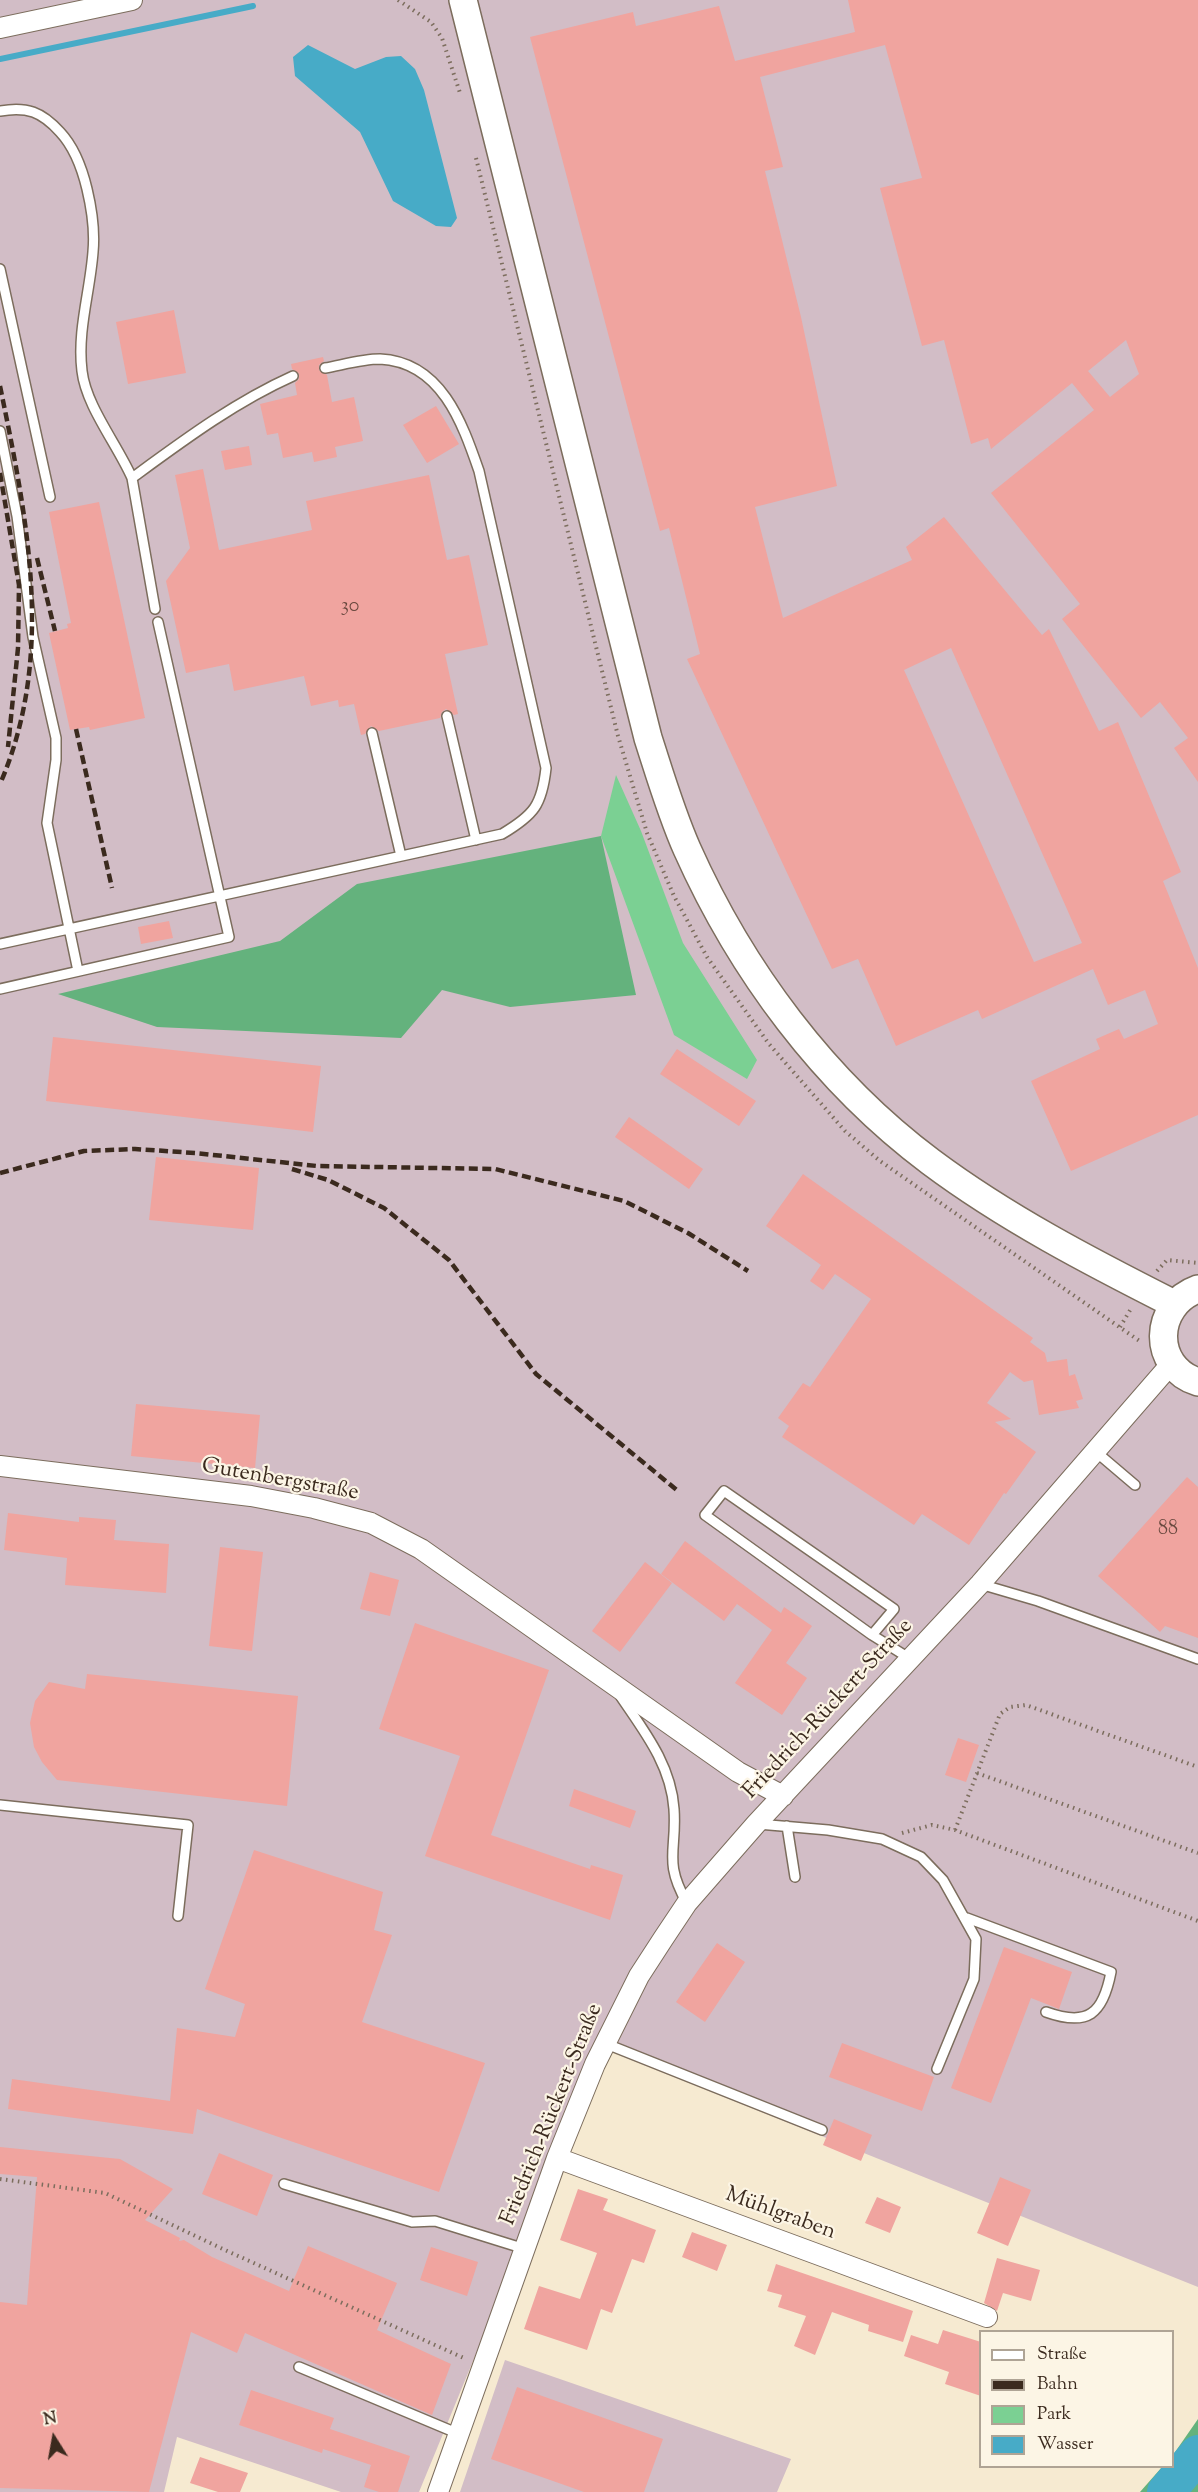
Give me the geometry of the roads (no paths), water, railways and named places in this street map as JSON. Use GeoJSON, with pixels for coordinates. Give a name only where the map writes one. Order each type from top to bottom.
{"type":"FeatureCollection","features":[{"type":"Feature","properties":{"kind":"main road"},"geometry":{"type":"LineString","coordinates":[[463,0],[648,738],[688,850],[722,919],[752,970],[786,1017],[840,1080],[893,1131],[931,1162],[1015,1218],[1174,1304]]}},
{"type":"Feature","properties":{"kind":"main road"},"geometry":{"type":"LineString","coordinates":[[1198,1289],[1183,1295],[1174,1304],[1162,1329],[1165,1352],[1172,1364],[1181,1374],[1198,1382]]}},
{"type":"Feature","properties":{"kind":"street"},"geometry":{"type":"LineString","coordinates":[[0,28],[132,0]]}},
{"type":"Feature","properties":{"kind":"street","name":"Friedrich-Rückert-Straße"},"geometry":{"type":"LineString","coordinates":[[438,2492],[557,2158],[604,2043],[639,1976],[687,1903],[756,1824],[980,1584],[1172,1364]]}},
{"type":"Feature","properties":{"kind":"street","name":"Gutenbergstraße"},"geometry":{"type":"LineString","coordinates":[[0,1466],[251,1496],[314,1508],[372,1523],[421,1549],[738,1772],[783,1796]]}},
{"type":"Feature","properties":{"kind":"street","name":"Mühlgraben"},"geometry":{"type":"LineString","coordinates":[[557,2158],[987,2317]]}},
{"type":"Feature","properties":{"kind":"lane"},"geometry":{"type":"LineString","coordinates":[[0,111],[16,108],[33,110],[52,123],[71,144],[83,172],[93,215],[94,251],[81,339],[82,372],[89,400],[120,450],[132,478],[155,609]]}},
{"type":"Feature","properties":{"kind":"lane"},"geometry":{"type":"LineString","coordinates":[[0,269],[50,497]]}},
{"type":"Feature","properties":{"kind":"lane"},"geometry":{"type":"LineString","coordinates":[[0,944],[502,834],[527,819],[543,795],[546,768],[479,471],[465,431],[452,406],[426,374],[403,363],[378,359],[325,368]]}},
{"type":"Feature","properties":{"kind":"lane"},"geometry":{"type":"LineString","coordinates":[[132,478],[187,437],[256,393],[293,376]]}},
{"type":"Feature","properties":{"kind":"lane"},"geometry":{"type":"LineString","coordinates":[[0,431],[17,516],[33,637],[56,738],[56,760],[47,823],[78,971]]}},
{"type":"Feature","properties":{"kind":"lane"},"geometry":{"type":"LineString","coordinates":[[0,989],[229,937],[158,622]]}},
{"type":"Feature","properties":{"kind":"lane"},"geometry":{"type":"LineString","coordinates":[[447,716],[476,840]]}},
{"type":"Feature","properties":{"kind":"lane"},"geometry":{"type":"LineString","coordinates":[[372,733],[401,856]]}},
{"type":"Feature","properties":{"kind":"lane"},"geometry":{"type":"LineString","coordinates":[[1095,1451],[1135,1485]]}},
{"type":"Feature","properties":{"kind":"lane"},"geometry":{"type":"LineString","coordinates":[[872,1635],[894,1609],[724,1491],[705,1515],[872,1635],[909,1658]]}},
{"type":"Feature","properties":{"kind":"lane"},"geometry":{"type":"LineString","coordinates":[[980,1584],[1038,1601],[1198,1659]]}},
{"type":"Feature","properties":{"kind":"lane","name":"Gutenbergstraße"},"geometry":{"type":"LineString","coordinates":[[612,1682],[655,1747],[664,1767],[674,1808],[671,1863],[675,1882],[687,1903]]}},
{"type":"Feature","properties":{"kind":"lane"},"geometry":{"type":"LineString","coordinates":[[0,1805],[188,1825],[178,1916]]}},
{"type":"Feature","properties":{"kind":"lane"},"geometry":{"type":"LineString","coordinates":[[756,1824],[882,1839],[921,1857],[943,1880],[967,1918],[976,1939],[974,1979],[937,2069]]}},
{"type":"Feature","properties":{"kind":"lane"},"geometry":{"type":"LineString","coordinates":[[787,1826],[795,1877]]}},
{"type":"Feature","properties":{"kind":"lane"},"geometry":{"type":"LineString","coordinates":[[967,1918],[1111,1972],[1106,1995],[1092,2012],[1075,2019],[1046,2012]]}},
{"type":"Feature","properties":{"kind":"lane"},"geometry":{"type":"LineString","coordinates":[[604,2043],[822,2130]]}},
{"type":"Feature","properties":{"kind":"lane"},"geometry":{"type":"LineString","coordinates":[[284,2184],[412,2222],[435,2222],[525,2249]]}},
{"type":"Feature","properties":{"kind":"lane"},"geometry":{"type":"LineString","coordinates":[[299,2367],[459,2434]]}},
{"type":"Feature","properties":{"kind":"water"},"geometry":{"type":"Polygon","coordinates":[[[308,45],[355,69],[386,57],[401,56],[415,69],[424,90],[457,218],[451,227],[436,226],[393,201],[360,132],[295,76],[293,57],[308,45]]]}},
{"type":"Feature","properties":{"kind":"waterway"},"geometry":{"type":"LineString","coordinates":[[0,59],[253,6]]}},
{"type":"Feature","properties":{"kind":"waterway"},"geometry":{"type":"LineString","coordinates":[[1166,2492],[1198,2454]]}},
{"type":"Feature","properties":{"kind":"railway"},"geometry":{"type":"LineString","coordinates":[[0,386],[27,536],[32,636],[27,686],[17,735],[0,784]]}},
{"type":"Feature","properties":{"kind":"railway"},"geometry":{"type":"LineString","coordinates":[[0,473],[19,585],[18,648],[8,747]]}},
{"type":"Feature","properties":{"kind":"railway"},"geometry":{"type":"LineString","coordinates":[[37,558],[55,631]]}},
{"type":"Feature","properties":{"kind":"railway"},"geometry":{"type":"LineString","coordinates":[[76,729],[112,888]]}},
{"type":"Feature","properties":{"kind":"railway"},"geometry":{"type":"LineString","coordinates":[[0,1173],[84,1151],[135,1149],[317,1166],[495,1169],[624,1201],[688,1233],[748,1271]]}},
{"type":"Feature","properties":{"kind":"railway"},"geometry":{"type":"LineString","coordinates":[[292,1169],[328,1180],[384,1208],[449,1260],[536,1374],[678,1491]]}}]}
